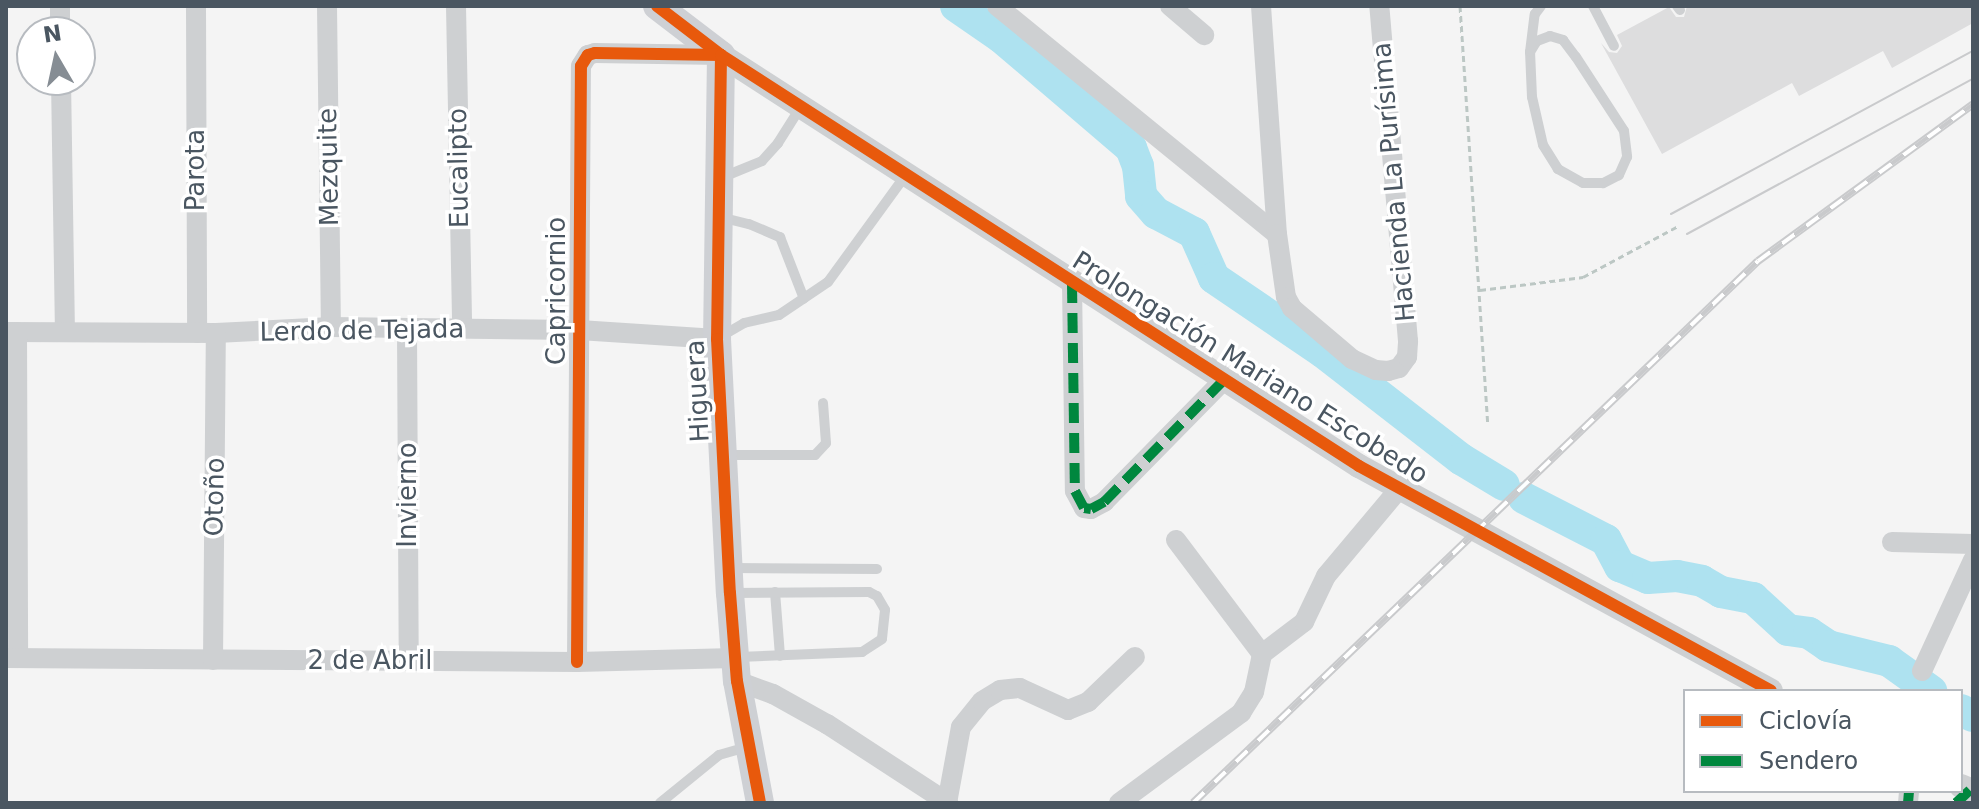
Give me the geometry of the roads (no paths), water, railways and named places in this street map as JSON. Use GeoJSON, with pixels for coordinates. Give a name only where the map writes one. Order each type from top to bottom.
{"type":"FeatureCollection","features":[{"type":"Feature","properties":{"kind":"main road"},"geometry":{"type":"LineString","coordinates":[[657,6],[721,55]]}},
{"type":"Feature","properties":{"kind":"main road","name":"Higuera"},"geometry":{"type":"LineString","coordinates":[[721,55],[717,339],[729,581],[735,670],[760,803]]}},
{"type":"Feature","properties":{"kind":"street","name":"Parota"},"geometry":{"type":"LineString","coordinates":[[196,6],[206,333]]}},
{"type":"Feature","properties":{"kind":"street","name":"Mezquite"},"geometry":{"type":"LineString","coordinates":[[327,6],[331,327]]}},
{"type":"Feature","properties":{"kind":"street","name":"Eucalipto"},"geometry":{"type":"LineString","coordinates":[[456,6],[462,329]]}},
{"type":"Feature","properties":{"kind":"street"},"geometry":{"type":"LineString","coordinates":[[997,6],[1277,234]]}},
{"type":"Feature","properties":{"kind":"street"},"geometry":{"type":"LineString","coordinates":[[1170,6],[1204,35]]}},
{"type":"Feature","properties":{"kind":"street"},"geometry":{"type":"LineString","coordinates":[[1261,6],[1277,234]]}},
{"type":"Feature","properties":{"kind":"street","name":"Hacienda La Purísima"},"geometry":{"type":"LineString","coordinates":[[1277,234],[1286,297],[1292,308],[1352,359],[1376,370],[1399,368],[1407,357],[1379,6]]}},
{"type":"Feature","properties":{"kind":"street","name":"Capricornio"},"geometry":{"type":"LineString","coordinates":[[577,662],[583,60],[595,53],[721,55]]}},
{"type":"Feature","properties":{"kind":"street","name":"Prolongación Mariano Escobedo"},"geometry":{"type":"LineString","coordinates":[[721,55],[1072,283],[1399,489],[1767,689]]}},
{"type":"Feature","properties":{"kind":"street"},"geometry":{"type":"LineString","coordinates":[[61,96],[65,332]]}},
{"type":"Feature","properties":{"kind":"street"},"geometry":{"type":"LineString","coordinates":[[1072,283],[1075,491],[1084,508],[1091,509],[1104,502],[1224,380]]}},
{"type":"Feature","properties":{"kind":"street","name":"Lerdo de Tejada"},"geometry":{"type":"LineString","coordinates":[[12,332],[206,333],[331,327],[579,330],[717,339]]}},
{"type":"Feature","properties":{"kind":"street","name":"Invierno"},"geometry":{"type":"LineString","coordinates":[[407,329],[409,661]]}},
{"type":"Feature","properties":{"kind":"street"},"geometry":{"type":"LineString","coordinates":[[12,332],[12,658]]}},
{"type":"Feature","properties":{"kind":"street","name":"Otoño"},"geometry":{"type":"LineString","coordinates":[[206,333],[213,660]]}},
{"type":"Feature","properties":{"kind":"street"},"geometry":{"type":"LineString","coordinates":[[1119,803],[1241,713],[1254,692],[1262,654],[1304,622],[1326,576],[1341,554],[1399,489]]}},
{"type":"Feature","properties":{"kind":"street"},"geometry":{"type":"LineString","coordinates":[[1176,540],[1262,654]]}},
{"type":"Feature","properties":{"kind":"street"},"geometry":{"type":"LineString","coordinates":[[1892,542],[1973,544]]}},
{"type":"Feature","properties":{"kind":"street"},"geometry":{"type":"LineString","coordinates":[[1922,671],[1973,560]]}},
{"type":"Feature","properties":{"kind":"street"},"geometry":{"type":"LineString","coordinates":[[735,670],[947,803],[961,727],[982,701],[1000,690],[1020,688],[1068,710],[1088,702],[1135,657]]}},
{"type":"Feature","properties":{"kind":"street","name":"2 de Abril"},"geometry":{"type":"LineString","coordinates":[[12,658],[577,662],[735,670]]}},
{"type":"Feature","properties":{"kind":"lane"},"geometry":{"type":"LineString","coordinates":[[1530,52],[1537,41],[1550,36],[1563,40],[1576,57],[1624,131],[1627,157],[1619,175],[1603,183],[1583,183],[1558,169],[1543,145],[1532,97],[1530,52],[1535,14],[1541,6]]}},
{"type":"Feature","properties":{"kind":"lane"},"geometry":{"type":"LineString","coordinates":[[1593,6],[1614,46]]}},
{"type":"Feature","properties":{"kind":"lane"},"geometry":{"type":"LineString","coordinates":[[717,180],[762,161],[778,143],[801,107]]}},
{"type":"Feature","properties":{"kind":"lane"},"geometry":{"type":"LineString","coordinates":[[717,339],[744,323],[779,315],[828,282],[905,176]]}},
{"type":"Feature","properties":{"kind":"lane"},"geometry":{"type":"LineString","coordinates":[[717,217],[749,224],[780,237],[804,299]]}},
{"type":"Feature","properties":{"kind":"lane"},"geometry":{"type":"LineString","coordinates":[[723,455],[815,455],[826,443],[823,403]]}},
{"type":"Feature","properties":{"kind":"lane"},"geometry":{"type":"LineString","coordinates":[[729,581],[877,569]]}},
{"type":"Feature","properties":{"kind":"lane"},"geometry":{"type":"LineString","coordinates":[[729,581],[775,592],[869,592],[877,596],[885,610],[882,639],[873,648],[862,652],[780,656],[735,670]]}},
{"type":"Feature","properties":{"kind":"lane"},"geometry":{"type":"LineString","coordinates":[[775,592],[780,656]]}},
{"type":"Feature","properties":{"kind":"lane"},"geometry":{"type":"LineString","coordinates":[[660,803],[719,755],[749,746]]}},
{"type":"Feature","properties":{"kind":"waterway"},"geometry":{"type":"LineString","coordinates":[[956,6],[1001,37],[1131,148],[1138,166],[1141,196],[1156,213],[1194,233],[1214,278],[1323,352],[1461,459],[1504,485]]}},
{"type":"Feature","properties":{"kind":"waterway"},"geometry":{"type":"LineString","coordinates":[[1524,498],[1606,540],[1620,566],[1648,578],[1677,576],[1702,581],[1721,592],[1753,598],[1788,630],[1809,633],[1828,646],[1889,661],[1928,689]]}},
{"type":"Feature","properties":{"kind":"waterway"},"geometry":{"type":"LineString","coordinates":[[1963,711],[1973,716]]}},
{"type":"Feature","properties":{"kind":"tram line"},"geometry":{"type":"LineString","coordinates":[[1671,214],[1973,51]]}},
{"type":"Feature","properties":{"kind":"tram line"},"geometry":{"type":"LineString","coordinates":[[1687,234],[1973,79]]}},
{"type":"Feature","properties":{"kind":"railway"},"geometry":{"type":"LineString","coordinates":[[1193,803],[1758,261],[1973,104]]}}]}
